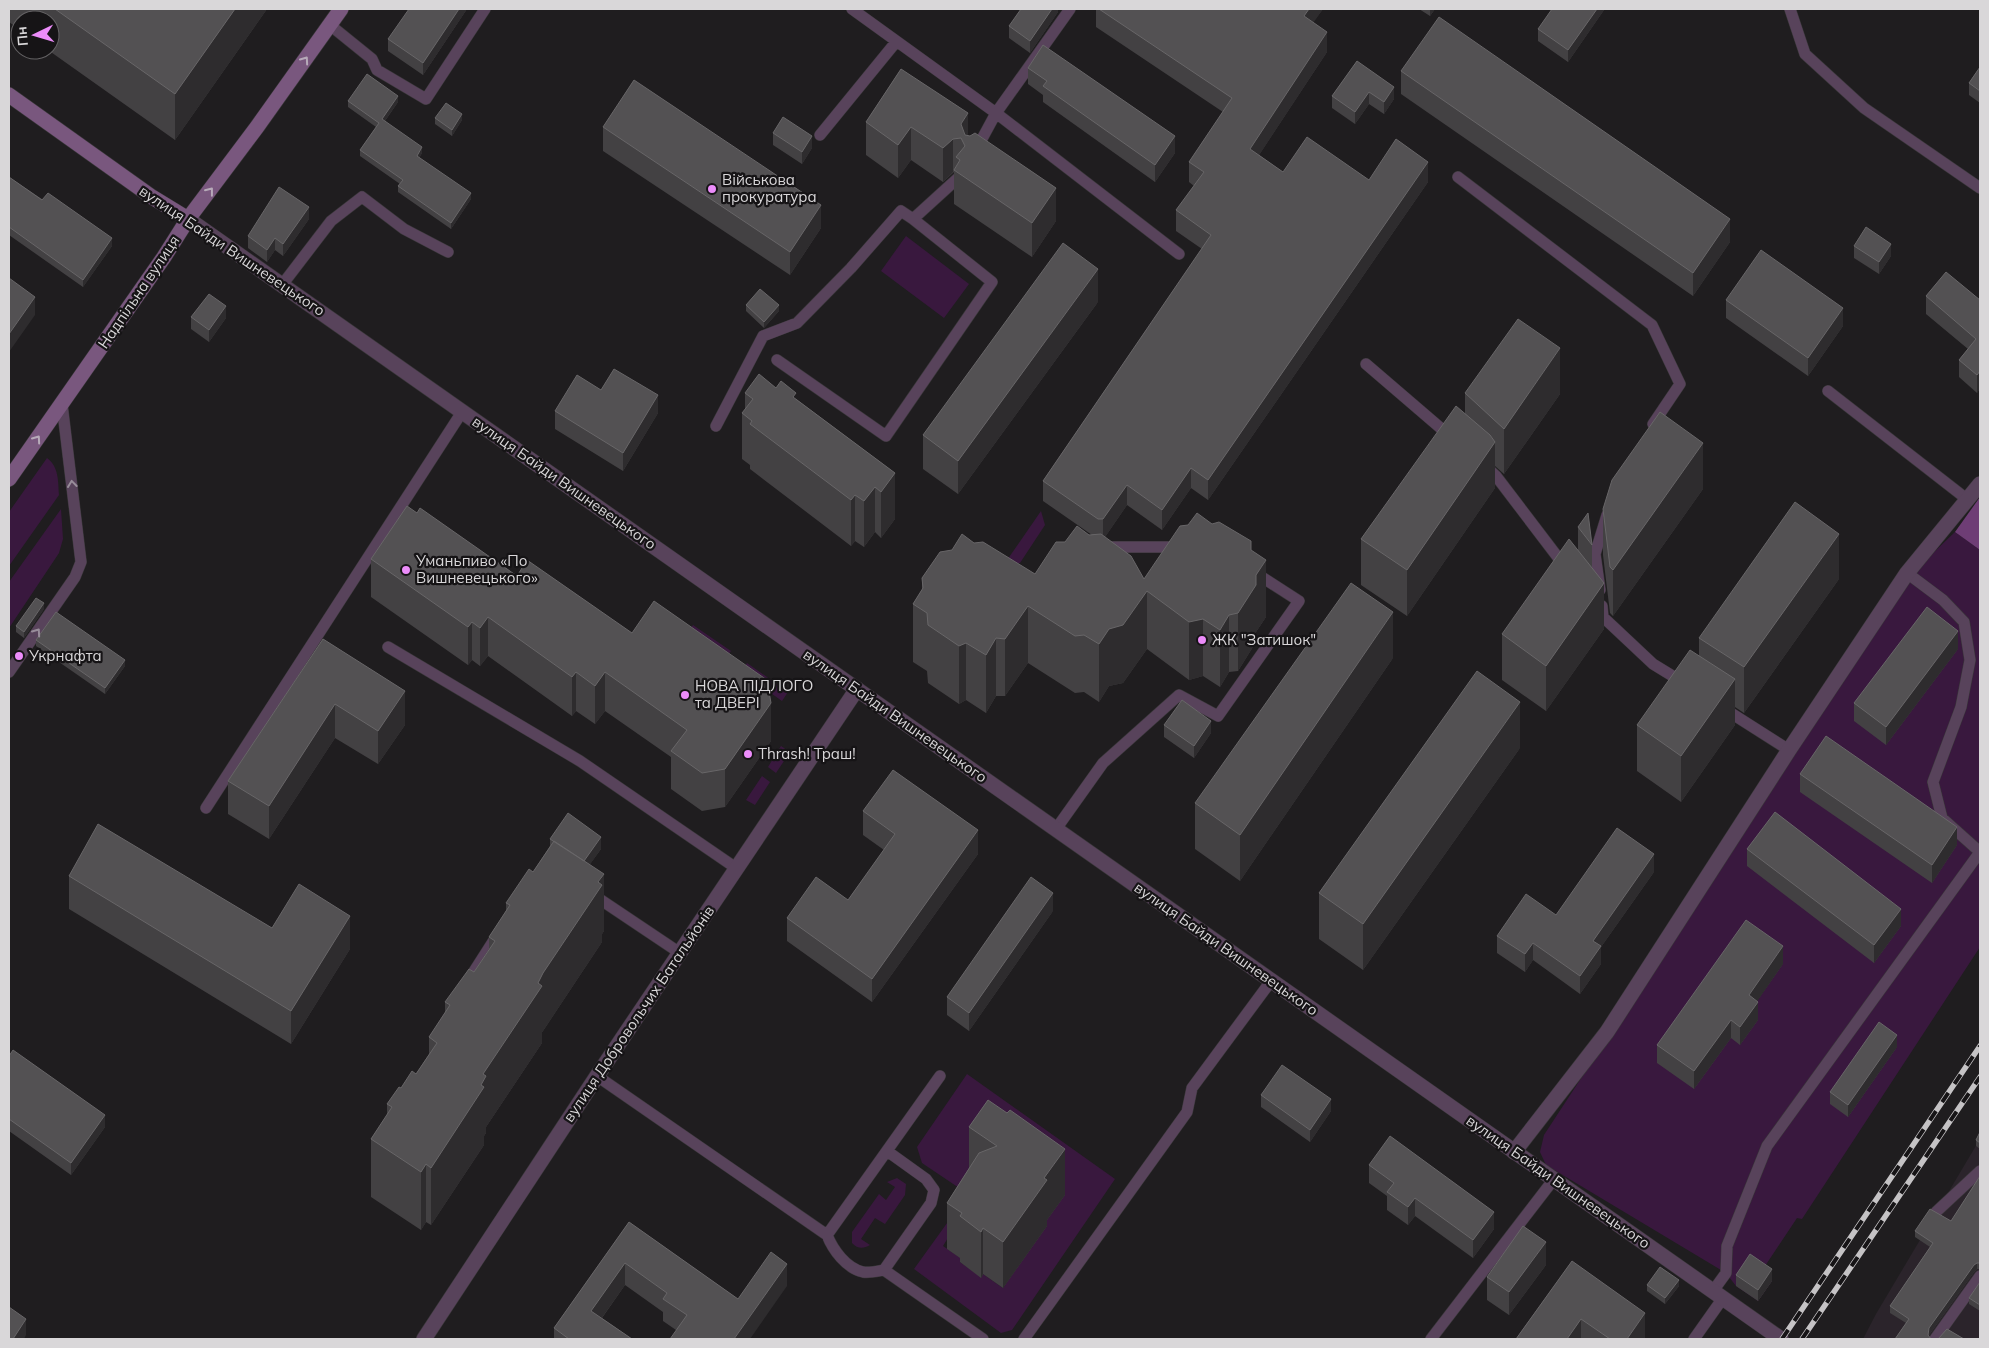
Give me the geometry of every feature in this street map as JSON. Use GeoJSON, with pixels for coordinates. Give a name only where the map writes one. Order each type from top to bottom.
{"type":"FeatureCollection","features":[{"type":"Feature","properties":{"kind":"main road","name":"Надпільна вулиця"},"geometry":{"type":"LineString","coordinates":[[9,479],[164,257],[188,219],[257,127],[341,9]]}},
{"type":"Feature","properties":{"kind":"main road","name":"вулиця Байди Вишневецького"},"geometry":{"type":"LineString","coordinates":[[9,94],[152,197],[188,219]]}},
{"type":"Feature","properties":{"kind":"street","name":"вулиця Байди Вишневецького"},"geometry":{"type":"LineString","coordinates":[[188,219],[1781,1339]]}},
{"type":"Feature","properties":{"kind":"street"},"geometry":{"type":"LineString","coordinates":[[1514,1152],[1608,1032],[1789,750],[1907,573],[1980,484]]}},
{"type":"Feature","properties":{"kind":"street","name":"вулиця Добровольчих Батальйонів"},"geometry":{"type":"LineString","coordinates":[[424,1339],[597,1076],[857,689]]}},
{"type":"Feature","properties":{"kind":"lane"},"geometry":{"type":"LineString","coordinates":[[330,24],[372,59],[377,70],[426,99],[485,9]]}},
{"type":"Feature","properties":{"kind":"lane"},"geometry":{"type":"LineString","coordinates":[[852,9],[996,113],[1178,254]]}},
{"type":"Feature","properties":{"kind":"lane"},"geometry":{"type":"LineString","coordinates":[[969,162],[996,113],[1070,9]]}},
{"type":"Feature","properties":{"kind":"lane"},"geometry":{"type":"LineString","coordinates":[[1790,9],[1805,54],[1864,108],[1980,188]]}},
{"type":"Feature","properties":{"kind":"lane"},"geometry":{"type":"LineString","coordinates":[[820,135],[896,42]]}},
{"type":"Feature","properties":{"kind":"lane"},"geometry":{"type":"LineString","coordinates":[[1458,177],[1652,325],[1680,384],[1647,432]]}},
{"type":"Feature","properties":{"kind":"lane"},"geometry":{"type":"LineString","coordinates":[[913,219],[958,178]]}},
{"type":"Feature","properties":{"kind":"lane"},"geometry":{"type":"LineString","coordinates":[[282,285],[331,222],[362,198],[404,229],[448,252]]}},
{"type":"Feature","properties":{"kind":"lane"},"geometry":{"type":"LineString","coordinates":[[716,426],[763,336],[797,323],[851,268],[901,211],[992,282],[886,436],[777,360]]}},
{"type":"Feature","properties":{"kind":"lane"},"geometry":{"type":"LineString","coordinates":[[1366,364],[1460,444]]}},
{"type":"Feature","properties":{"kind":"lane"},"geometry":{"type":"LineString","coordinates":[[1828,391],[1968,500]]}},
{"type":"Feature","properties":{"kind":"lane"},"geometry":{"type":"LineString","coordinates":[[9,672],[75,577],[81,562],[62,404]]}},
{"type":"Feature","properties":{"kind":"lane"},"geometry":{"type":"LineString","coordinates":[[206,808],[462,412]]}},
{"type":"Feature","properties":{"kind":"lane"},"geometry":{"type":"LineString","coordinates":[[1474,457],[1496,476],[1573,578]]}},
{"type":"Feature","properties":{"kind":"lane"},"geometry":{"type":"LineString","coordinates":[[1603,617],[1595,554],[1612,500]]}},
{"type":"Feature","properties":{"kind":"lane"},"geometry":{"type":"LineString","coordinates":[[1095,547],[1194,547]]}},
{"type":"Feature","properties":{"kind":"lane"},"geometry":{"type":"LineString","coordinates":[[1056,830],[1103,763],[1179,695],[1218,716],[1224,709],[1300,601],[1245,567]]}},
{"type":"Feature","properties":{"kind":"lane"},"geometry":{"type":"LineString","coordinates":[[1694,1339],[1718,1295],[1726,1273],[1727,1246],[1766,1146],[1980,852],[1942,818],[1933,782],[1961,707],[1970,660],[1964,622],[1944,600],[1907,573]]}},
{"type":"Feature","properties":{"kind":"lane"},"geometry":{"type":"LineString","coordinates":[[1591,601],[1603,617],[1653,664],[1693,689]]}},
{"type":"Feature","properties":{"kind":"lane"},"geometry":{"type":"LineString","coordinates":[[388,647],[580,761],[736,868]]}},
{"type":"Feature","properties":{"kind":"lane"},"geometry":{"type":"LineString","coordinates":[[1709,699],[1789,750]]}},
{"type":"Feature","properties":{"kind":"lane"},"geometry":{"type":"LineString","coordinates":[[586,889],[680,953]]}},
{"type":"Feature","properties":{"kind":"lane"},"geometry":{"type":"LineString","coordinates":[[473,973],[504,925]]}},
{"type":"Feature","properties":{"kind":"lane"},"geometry":{"type":"LineString","coordinates":[[1024,1339],[1187,1112],[1192,1088],[1271,980]]}},
{"type":"Feature","properties":{"kind":"lane"},"geometry":{"type":"LineString","coordinates":[[597,1076],[827,1235],[836,1252],[856,1268],[863,1272],[884,1270],[983,1339]]}},
{"type":"Feature","properties":{"kind":"lane"},"geometry":{"type":"LineString","coordinates":[[827,1235],[940,1076]]}},
{"type":"Feature","properties":{"kind":"lane"},"geometry":{"type":"LineString","coordinates":[[884,1270],[930,1204],[934,1190],[926,1179],[887,1151]]}},
{"type":"Feature","properties":{"kind":"lane"},"geometry":{"type":"LineString","coordinates":[[1936,1212],[1980,1171]]}},
{"type":"Feature","properties":{"kind":"lane"},"geometry":{"type":"LineString","coordinates":[[1431,1339],[1554,1179]]}},
{"type":"Feature","properties":{"kind":"lane"},"geometry":{"type":"LineString","coordinates":[[1935,1339],[1980,1276]]}},
{"type":"Feature","properties":{"kind":"shaded area"},"geometry":{"type":"Polygon","coordinates":[[[906,236],[969,284],[944,318],[881,271],[906,236]]]}},
{"type":"Feature","properties":{"kind":"shaded area"},"geometry":{"type":"Polygon","coordinates":[[[47,458],[56,470],[59,495],[9,566],[9,512],[47,458]]]}},
{"type":"Feature","properties":{"kind":"shaded area"},"geometry":{"type":"Polygon","coordinates":[[[1980,497],[1980,550],[1955,532],[1980,497]]]}},
{"type":"Feature","properties":{"kind":"shaded area"},"geometry":{"type":"Polygon","coordinates":[[[61,509],[63,539],[59,553],[9,628],[9,582],[61,509]]]}},
{"type":"Feature","properties":{"kind":"shaded area"},"geometry":{"type":"Polygon","coordinates":[[[1041,511],[1045,525],[1020,563],[1003,566],[1041,511]]]}},
{"type":"Feature","properties":{"kind":"shaded area"},"geometry":{"type":"Polygon","coordinates":[[[1955,532],[1980,550],[1980,947],[1802,1219],[1797,1218],[1761,1272],[1772,1281],[1758,1301],[1736,1286],[1726,1273],[1546,1165],[1540,1152],[1544,1135],[1910,575],[1955,532]]]}},
{"type":"Feature","properties":{"kind":"shaded area"},"geometry":{"type":"Polygon","coordinates":[[[693,625],[731,651],[724,660],[687,633],[693,625]]]}},
{"type":"Feature","properties":{"kind":"shaded area"},"geometry":{"type":"Polygon","coordinates":[[[747,663],[788,692],[782,701],[741,672],[747,663]]]}},
{"type":"Feature","properties":{"kind":"shaded area"},"geometry":{"type":"Polygon","coordinates":[[[781,746],[790,752],[776,773],[768,767],[781,746]]]}},
{"type":"Feature","properties":{"kind":"shaded area"},"geometry":{"type":"Polygon","coordinates":[[[762,776],[770,782],[755,805],[746,800],[762,776]]]}},
{"type":"Feature","properties":{"kind":"shaded area"},"geometry":{"type":"Polygon","coordinates":[[[967,1074],[1115,1179],[1012,1330],[1001,1333],[914,1269],[950,1219],[949,1236],[943,1246],[962,1259],[960,1262],[981,1277],[983,1274],[1003,1288],[1046,1226],[977,1200],[922,1163],[917,1147],[967,1074]]]}},
{"type":"Feature","properties":{"kind":"shaded area"},"geometry":{"type":"Polygon","coordinates":[[[1980,1139],[1980,1339],[1863,1339],[1876,1314],[1980,1139]]]}},
{"type":"Feature","properties":{"kind":"shaded area"},"geometry":{"type":"Polygon","coordinates":[[[897,1178],[906,1184],[905,1195],[885,1224],[875,1218],[861,1239],[870,1245],[863,1248],[856,1246],[852,1243],[852,1232],[879,1194],[886,1200],[895,1187],[887,1182],[897,1178]]]}},
{"type":"Feature","properties":{"kind":"building"},"geometry":{"type":"Polygon","coordinates":[[[55,9],[235,9],[175,94],[60,13],[60,10],[55,9]]]}},
{"type":"Feature","properties":{"kind":"building"},"geometry":{"type":"Polygon","coordinates":[[[409,9],[459,9],[423,63],[388,39],[409,9]]]}},
{"type":"Feature","properties":{"kind":"building"},"geometry":{"type":"Polygon","coordinates":[[[1021,9],[1052,9],[1030,41],[1009,26],[1021,9]]]}},
{"type":"Feature","properties":{"kind":"building"},"geometry":{"type":"Polygon","coordinates":[[[1099,9],[1309,9],[1304,16],[1327,32],[1250,149],[1283,172],[1307,137],[1369,180],[1396,139],[1428,162],[1208,480],[1191,468],[1162,510],[1127,485],[1103,519],[1098,519],[1043,481],[1211,235],[1176,210],[1204,172],[1189,162],[1232,98],[1099,9]]]}},
{"type":"Feature","properties":{"kind":"building"},"geometry":{"type":"Polygon","coordinates":[[[1552,9],[1597,9],[1568,50],[1538,29],[1552,9]]]}},
{"type":"Feature","properties":{"kind":"building"},"geometry":{"type":"Polygon","coordinates":[[[1439,17],[1730,219],[1693,273],[1401,71],[1439,17]]]}},
{"type":"Feature","properties":{"kind":"building"},"geometry":{"type":"Polygon","coordinates":[[[1043,45],[1175,136],[1155,165],[1043,86],[1047,81],[1028,68],[1043,45]]]}},
{"type":"Feature","properties":{"kind":"building"},"geometry":{"type":"Polygon","coordinates":[[[1357,61],[1394,87],[1384,102],[1369,92],[1355,112],[1332,96],[1357,61]]]}},
{"type":"Feature","properties":{"kind":"building"},"geometry":{"type":"Polygon","coordinates":[[[1980,67],[1980,91],[1969,83],[1980,67]]]}},
{"type":"Feature","properties":{"kind":"building"},"geometry":{"type":"Polygon","coordinates":[[[901,69],[968,113],[961,124],[965,135],[970,136],[975,133],[1056,188],[1032,223],[954,170],[960,160],[956,157],[965,146],[961,138],[953,139],[943,148],[911,127],[898,145],[866,122],[901,69]]]}},
{"type":"Feature","properties":{"kind":"building"},"geometry":{"type":"Polygon","coordinates":[[[367,74],[398,96],[382,119],[422,147],[417,156],[471,193],[451,223],[398,186],[403,180],[360,150],[379,123],[348,101],[367,74]]]}},
{"type":"Feature","properties":{"kind":"building","name":"Військова прокуратура"},"geometry":{"type":"Polygon","coordinates":[[[634,80],[821,205],[790,252],[603,127],[634,80]]]}},
{"type":"Feature","properties":{"kind":"building"},"geometry":{"type":"Polygon","coordinates":[[[446,103],[462,114],[452,130],[435,118],[446,103]]]}},
{"type":"Feature","properties":{"kind":"building"},"geometry":{"type":"Polygon","coordinates":[[[783,117],[812,136],[802,152],[773,133],[783,117]]]}},
{"type":"Feature","properties":{"kind":"building"},"geometry":{"type":"Polygon","coordinates":[[[9,177],[42,200],[48,193],[112,238],[83,280],[9,227],[9,177]]]}},
{"type":"Feature","properties":{"kind":"building"},"geometry":{"type":"Polygon","coordinates":[[[279,187],[309,207],[283,244],[275,238],[267,250],[248,236],[279,187]]]}},
{"type":"Feature","properties":{"kind":"building"},"geometry":{"type":"Polygon","coordinates":[[[1866,227],[1891,244],[1879,262],[1854,246],[1866,227]]]}},
{"type":"Feature","properties":{"kind":"building"},"geometry":{"type":"Polygon","coordinates":[[[1063,243],[1098,269],[958,461],[923,435],[1063,243]]]}},
{"type":"Feature","properties":{"kind":"building"},"geometry":{"type":"Polygon","coordinates":[[[1761,250],[1843,308],[1808,358],[1726,300],[1761,250]]]}},
{"type":"Feature","properties":{"kind":"building"},"geometry":{"type":"Polygon","coordinates":[[[1946,272],[1980,300],[1980,371],[1977,375],[1959,360],[1976,339],[1926,296],[1946,272]]]}},
{"type":"Feature","properties":{"kind":"building"},"geometry":{"type":"Polygon","coordinates":[[[9,278],[35,297],[9,334],[9,278]]]}},
{"type":"Feature","properties":{"kind":"building"},"geometry":{"type":"Polygon","coordinates":[[[760,289],[779,305],[764,322],[746,305],[760,289]]]}},
{"type":"Feature","properties":{"kind":"building"},"geometry":{"type":"Polygon","coordinates":[[[209,294],[226,306],[209,330],[191,317],[209,294]]]}},
{"type":"Feature","properties":{"kind":"building"},"geometry":{"type":"Polygon","coordinates":[[[1518,319],[1560,348],[1504,429],[1465,393],[1518,319]]]}},
{"type":"Feature","properties":{"kind":"building"},"geometry":{"type":"Polygon","coordinates":[[[614,369],[658,395],[623,453],[555,411],[577,375],[601,390],[614,369]]]}},
{"type":"Feature","properties":{"kind":"building"},"geometry":{"type":"Polygon","coordinates":[[[759,374],[776,388],[781,381],[796,393],[793,397],[895,473],[881,492],[875,487],[864,501],[855,495],[851,500],[750,424],[752,421],[742,413],[753,399],[745,393],[759,374]]]}},
{"type":"Feature","properties":{"kind":"building"},"geometry":{"type":"Polygon","coordinates":[[[1456,406],[1490,435],[1495,442],[1407,570],[1361,539],[1456,406]]]}},
{"type":"Feature","properties":{"kind":"building"},"geometry":{"type":"Polygon","coordinates":[[[1660,412],[1703,443],[1613,570],[1610,567],[1603,509],[1612,480],[1660,412]]]}},
{"type":"Feature","properties":{"kind":"building"},"geometry":{"type":"Polygon","coordinates":[[[1795,502],[1839,534],[1744,667],[1699,638],[1795,502]]]}},
{"type":"Feature","properties":{"kind":"building"},"geometry":{"type":"Polygon","coordinates":[[[407,506],[417,513],[420,508],[517,576],[527,560],[632,633],[654,601],[767,680],[771,703],[725,769],[702,773],[671,751],[687,730],[605,672],[595,686],[576,672],[572,677],[488,617],[480,628],[472,622],[468,627],[371,559],[407,506]]]}},
{"type":"Feature","properties":{"kind":"building"},"geometry":{"type":"Polygon","coordinates":[[[1197,513],[1212,524],[1219,522],[1251,541],[1251,550],[1266,560],[1256,575],[1256,585],[1238,613],[1229,615],[1220,630],[1203,619],[1189,622],[1147,591],[1123,625],[1109,629],[1099,644],[1084,635],[1075,636],[1028,606],[1005,639],[996,638],[986,655],[966,643],[959,646],[928,625],[927,613],[913,604],[923,588],[922,578],[940,552],[952,550],[962,534],[974,543],[983,542],[1035,574],[1056,542],[1065,542],[1077,526],[1089,535],[1101,534],[1131,556],[1144,579],[1180,526],[1188,525],[1197,513]]]}},
{"type":"Feature","properties":{"kind":"building"},"geometry":{"type":"Polygon","coordinates":[[[1588,513],[1592,545],[1578,527],[1588,513]]]}},
{"type":"Feature","properties":{"kind":"building"},"geometry":{"type":"Polygon","coordinates":[[[1569,539],[1604,583],[1546,666],[1502,634],[1569,539]]]}},
{"type":"Feature","properties":{"kind":"building"},"geometry":{"type":"Polygon","coordinates":[[[1351,583],[1393,612],[1240,835],[1195,803],[1351,583]]]}},
{"type":"Feature","properties":{"kind":"building"},"geometry":{"type":"Polygon","coordinates":[[[36,598],[44,603],[24,632],[16,626],[36,598]]]}},
{"type":"Feature","properties":{"kind":"building"},"geometry":{"type":"Polygon","coordinates":[[[1927,607],[1958,631],[1886,727],[1854,703],[1927,607]]]}},
{"type":"Feature","properties":{"kind":"building"},"geometry":{"type":"Polygon","coordinates":[[[56,612],[125,660],[105,688],[36,640],[56,612]]]}},
{"type":"Feature","properties":{"kind":"building"},"geometry":{"type":"Polygon","coordinates":[[[323,639],[405,691],[378,731],[335,704],[269,806],[228,781],[323,639]]]}},
{"type":"Feature","properties":{"kind":"building"},"geometry":{"type":"Polygon","coordinates":[[[1690,650],[1735,679],[1681,756],[1637,725],[1690,650]]]}},
{"type":"Feature","properties":{"kind":"building"},"geometry":{"type":"Polygon","coordinates":[[[1477,671],[1520,702],[1363,924],[1319,893],[1477,671]]]}},
{"type":"Feature","properties":{"kind":"building"},"geometry":{"type":"Polygon","coordinates":[[[1182,700],[1211,721],[1194,746],[1164,725],[1182,700]]]}},
{"type":"Feature","properties":{"kind":"building"},"geometry":{"type":"Polygon","coordinates":[[[1826,736],[1957,827],[1932,865],[1800,774],[1826,736]]]}},
{"type":"Feature","properties":{"kind":"building"},"geometry":{"type":"Polygon","coordinates":[[[893,770],[978,830],[872,979],[787,918],[816,877],[848,900],[895,834],[863,811],[893,770]]]}},
{"type":"Feature","properties":{"kind":"building"},"geometry":{"type":"Polygon","coordinates":[[[1775,812],[1901,909],[1874,945],[1747,849],[1775,812]]]}},
{"type":"Feature","properties":{"kind":"building"},"geometry":{"type":"Polygon","coordinates":[[[568,813],[601,837],[584,861],[550,839],[568,813]]]}},
{"type":"Feature","properties":{"kind":"building"},"geometry":{"type":"Polygon","coordinates":[[[98,824],[272,928],[299,884],[350,916],[291,1011],[69,876],[98,824]]]}},
{"type":"Feature","properties":{"kind":"building"},"geometry":{"type":"Polygon","coordinates":[[[1617,828],[1654,854],[1593,941],[1601,946],[1580,976],[1533,943],[1525,954],[1497,936],[1526,894],[1556,915],[1617,828]]]}},
{"type":"Feature","properties":{"kind":"building"},"geometry":{"type":"Polygon","coordinates":[[[554,841],[604,874],[598,882],[602,885],[543,973],[538,983],[542,986],[483,1074],[486,1076],[481,1085],[484,1087],[431,1168],[426,1164],[421,1172],[371,1139],[392,1107],[387,1104],[412,1071],[416,1074],[437,1043],[429,1037],[450,1005],[445,1002],[469,969],[474,972],[495,941],[489,937],[510,905],[506,903],[529,869],[533,872],[554,841]]]}},
{"type":"Feature","properties":{"kind":"building"},"geometry":{"type":"Polygon","coordinates":[[[1031,877],[1053,893],[969,1013],[947,997],[1031,877]]]}},
{"type":"Feature","properties":{"kind":"building"},"geometry":{"type":"Polygon","coordinates":[[[1746,920],[1783,946],[1749,995],[1758,1002],[1740,1027],[1731,1020],[1694,1071],[1657,1045],[1746,920]]]}},
{"type":"Feature","properties":{"kind":"building"},"geometry":{"type":"Polygon","coordinates":[[[1879,1022],[1897,1035],[1848,1105],[1830,1092],[1879,1022]]]}},
{"type":"Feature","properties":{"kind":"building"},"geometry":{"type":"Polygon","coordinates":[[[13,1050],[105,1115],[71,1163],[9,1119],[9,1056],[13,1050]]]}},
{"type":"Feature","properties":{"kind":"building"},"geometry":{"type":"Polygon","coordinates":[[[1282,1065],[1331,1099],[1310,1130],[1261,1095],[1282,1065]]]}},
{"type":"Feature","properties":{"kind":"building"},"geometry":{"type":"Polygon","coordinates":[[[988,1100],[1007,1113],[1010,1110],[1065,1149],[1044,1178],[1047,1180],[1003,1242],[983,1228],[981,1232],[960,1216],[962,1213],[947,1203],[979,1153],[997,1146],[969,1127],[988,1100]]]}},
{"type":"Feature","properties":{"kind":"building"},"geometry":{"type":"Polygon","coordinates":[[[1980,1132],[1980,1143],[1976,1140],[1980,1132]]]}},
{"type":"Feature","properties":{"kind":"building"},"geometry":{"type":"Polygon","coordinates":[[[1390,1136],[1494,1212],[1473,1240],[1415,1198],[1408,1207],[1387,1192],[1394,1183],[1369,1165],[1390,1136]]]}},
{"type":"Feature","properties":{"kind":"building"},"geometry":{"type":"Polygon","coordinates":[[[1980,1176],[1980,1263],[1974,1265],[1929,1328],[1928,1335],[1931,1339],[1895,1339],[1909,1319],[1890,1306],[1933,1243],[1915,1231],[1930,1209],[1951,1221],[1980,1176]]]}},
{"type":"Feature","properties":{"kind":"building"},"geometry":{"type":"Polygon","coordinates":[[[629,1222],[738,1299],[771,1252],[787,1264],[734,1339],[670,1339],[687,1315],[663,1299],[667,1293],[625,1263],[591,1311],[632,1339],[569,1339],[554,1328],[629,1222]]]}},
{"type":"Feature","properties":{"kind":"building"},"geometry":{"type":"Polygon","coordinates":[[[1523,1226],[1546,1242],[1509,1292],[1487,1277],[1523,1226]]]}},
{"type":"Feature","properties":{"kind":"building"},"geometry":{"type":"Polygon","coordinates":[[[1750,1254],[1772,1269],[1758,1290],[1736,1275],[1750,1254]]]}},
{"type":"Feature","properties":{"kind":"building"},"geometry":{"type":"Polygon","coordinates":[[[1572,1261],[1645,1313],[1627,1339],[1610,1339],[1581,1319],[1567,1339],[1516,1339],[1572,1261]]]}},
{"type":"Feature","properties":{"kind":"building"},"geometry":{"type":"Polygon","coordinates":[[[1660,1267],[1679,1280],[1665,1298],[1647,1285],[1660,1267]]]}},
{"type":"Feature","properties":{"kind":"building"},"geometry":{"type":"Polygon","coordinates":[[[1980,1282],[1980,1305],[1969,1298],[1980,1282]]]}},
{"type":"Feature","properties":{"kind":"building"},"geometry":{"type":"Polygon","coordinates":[[[9,1307],[26,1319],[13,1339],[9,1339],[9,1307]]]}},
{"type":"Feature","properties":{"kind":"building"},"geometry":{"type":"Polygon","coordinates":[[[1947,1329],[1964,1339],[1938,1339],[1947,1329]]]}},
{"type":"Feature","properties":{"kind":"railway"},"geometry":{"type":"LineString","coordinates":[[1782,1339],[1980,1046]]}},
{"type":"Feature","properties":{"kind":"railway"},"geometry":{"type":"LineString","coordinates":[[1802,1339],[1980,1077]]}},
{"type":"Feature","properties":{"kind":"place","name":"Військова прокуратура"},"geometry":{"type":"Point","coordinates":[712,189]}},
{"type":"Feature","properties":{"kind":"place","name":"Уманьпиво «По Вишневецького»"},"geometry":{"type":"Point","coordinates":[406,570]}},
{"type":"Feature","properties":{"kind":"place","name":"ЖК \"Затишок\""},"geometry":{"type":"Point","coordinates":[1202,640]}},
{"type":"Feature","properties":{"kind":"place","name":"Укрнафта"},"geometry":{"type":"Point","coordinates":[19,656]}},
{"type":"Feature","properties":{"kind":"place","name":"НОВА ПІДЛОГО та ДВЕРІ"},"geometry":{"type":"Point","coordinates":[685,695]}},
{"type":"Feature","properties":{"kind":"place","name":"Thrash! Траш!"},"geometry":{"type":"Point","coordinates":[748,754]}}]}
